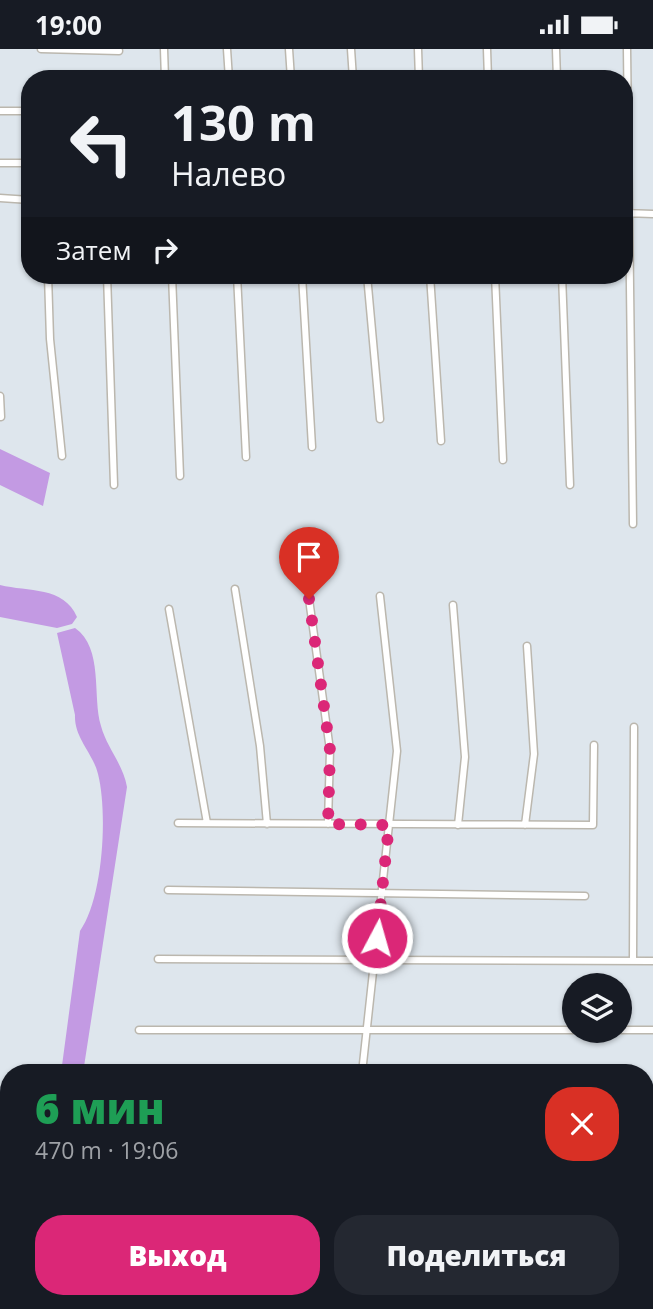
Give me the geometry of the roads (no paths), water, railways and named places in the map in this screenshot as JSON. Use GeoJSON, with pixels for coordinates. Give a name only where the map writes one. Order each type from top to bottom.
{"type":"FeatureCollection","features":[{"type":"Feature","properties":{"kind":"street"},"geometry":{"type":"LineString","coordinates":[[41,49],[118,51]]}},
{"type":"Feature","properties":{"kind":"street"},"geometry":{"type":"LineString","coordinates":[[164,49],[165,70]]}},
{"type":"Feature","properties":{"kind":"street"},"geometry":{"type":"LineString","coordinates":[[228,49],[229,70]]}},
{"type":"Feature","properties":{"kind":"street"},"geometry":{"type":"LineString","coordinates":[[289,49],[290,70]]}},
{"type":"Feature","properties":{"kind":"street"},"geometry":{"type":"LineString","coordinates":[[351,49],[352,70]]}},
{"type":"Feature","properties":{"kind":"street"},"geometry":{"type":"LineString","coordinates":[[418,49],[419,70]]}},
{"type":"Feature","properties":{"kind":"street"},"geometry":{"type":"LineString","coordinates":[[487,49],[488,70]]}},
{"type":"Feature","properties":{"kind":"street"},"geometry":{"type":"LineString","coordinates":[[556,49],[557,70]]}},
{"type":"Feature","properties":{"kind":"street"},"geometry":{"type":"LineString","coordinates":[[627,49],[627,70]]}},
{"type":"Feature","properties":{"kind":"street"},"geometry":{"type":"LineString","coordinates":[[0,111],[21,111]]}},
{"type":"Feature","properties":{"kind":"street"},"geometry":{"type":"LineString","coordinates":[[0,163],[21,163]]}},
{"type":"Feature","properties":{"kind":"street"},"geometry":{"type":"LineString","coordinates":[[0,198],[21,199]]}},
{"type":"Feature","properties":{"kind":"street"},"geometry":{"type":"LineString","coordinates":[[633,213],[653,214]]}},
{"type":"Feature","properties":{"kind":"street"},"geometry":{"type":"LineString","coordinates":[[48,284],[50,339],[62,456]]}},
{"type":"Feature","properties":{"kind":"street"},"geometry":{"type":"LineString","coordinates":[[107,284],[114,485]]}},
{"type":"Feature","properties":{"kind":"street"},"geometry":{"type":"LineString","coordinates":[[172,284],[180,476]]}},
{"type":"Feature","properties":{"kind":"street"},"geometry":{"type":"LineString","coordinates":[[237,284],[246,457]]}},
{"type":"Feature","properties":{"kind":"street"},"geometry":{"type":"LineString","coordinates":[[303,284],[312,447]]}},
{"type":"Feature","properties":{"kind":"street"},"geometry":{"type":"LineString","coordinates":[[368,284],[380,419]]}},
{"type":"Feature","properties":{"kind":"street"},"geometry":{"type":"LineString","coordinates":[[431,284],[442,441]]}},
{"type":"Feature","properties":{"kind":"street"},"geometry":{"type":"LineString","coordinates":[[495,284],[503,460]]}},
{"type":"Feature","properties":{"kind":"street"},"geometry":{"type":"LineString","coordinates":[[562,284],[570,485]]}},
{"type":"Feature","properties":{"kind":"street"},"geometry":{"type":"LineString","coordinates":[[628,284],[633,524]]}},
{"type":"Feature","properties":{"kind":"street"},"geometry":{"type":"LineString","coordinates":[[0,396],[1,417]]}},
{"type":"Feature","properties":{"kind":"street"},"geometry":{"type":"LineString","coordinates":[[235,589],[260,746],[267,824]]}},
{"type":"Feature","properties":{"kind":"street"},"geometry":{"type":"LineString","coordinates":[[363,1064],[397,751],[380,597]]}},
{"type":"Feature","properties":{"kind":"street"},"geometry":{"type":"LineString","coordinates":[[309,599],[330,750],[328,824]]}},
{"type":"Feature","properties":{"kind":"street"},"geometry":{"type":"LineString","coordinates":[[453,605],[466,757],[458,825]]}},
{"type":"Feature","properties":{"kind":"street"},"geometry":{"type":"LineString","coordinates":[[169,609],[207,823]]}},
{"type":"Feature","properties":{"kind":"street"},"geometry":{"type":"LineString","coordinates":[[525,825],[534,754],[527,646]]}},
{"type":"Feature","properties":{"kind":"street"},"geometry":{"type":"LineString","coordinates":[[633,961],[634,727]]}},
{"type":"Feature","properties":{"kind":"street"},"geometry":{"type":"LineString","coordinates":[[178,823],[593,825],[594,745]]}},
{"type":"Feature","properties":{"kind":"street"},"geometry":{"type":"LineString","coordinates":[[168,890],[585,896]]}},
{"type":"Feature","properties":{"kind":"street"},"geometry":{"type":"LineString","coordinates":[[158,959],[653,961]]}},
{"type":"Feature","properties":{"kind":"street"},"geometry":{"type":"LineString","coordinates":[[139,1030],[562,1030]]}},
{"type":"Feature","properties":{"kind":"street"},"geometry":{"type":"LineString","coordinates":[[632,1030],[653,1030]]}}]}
